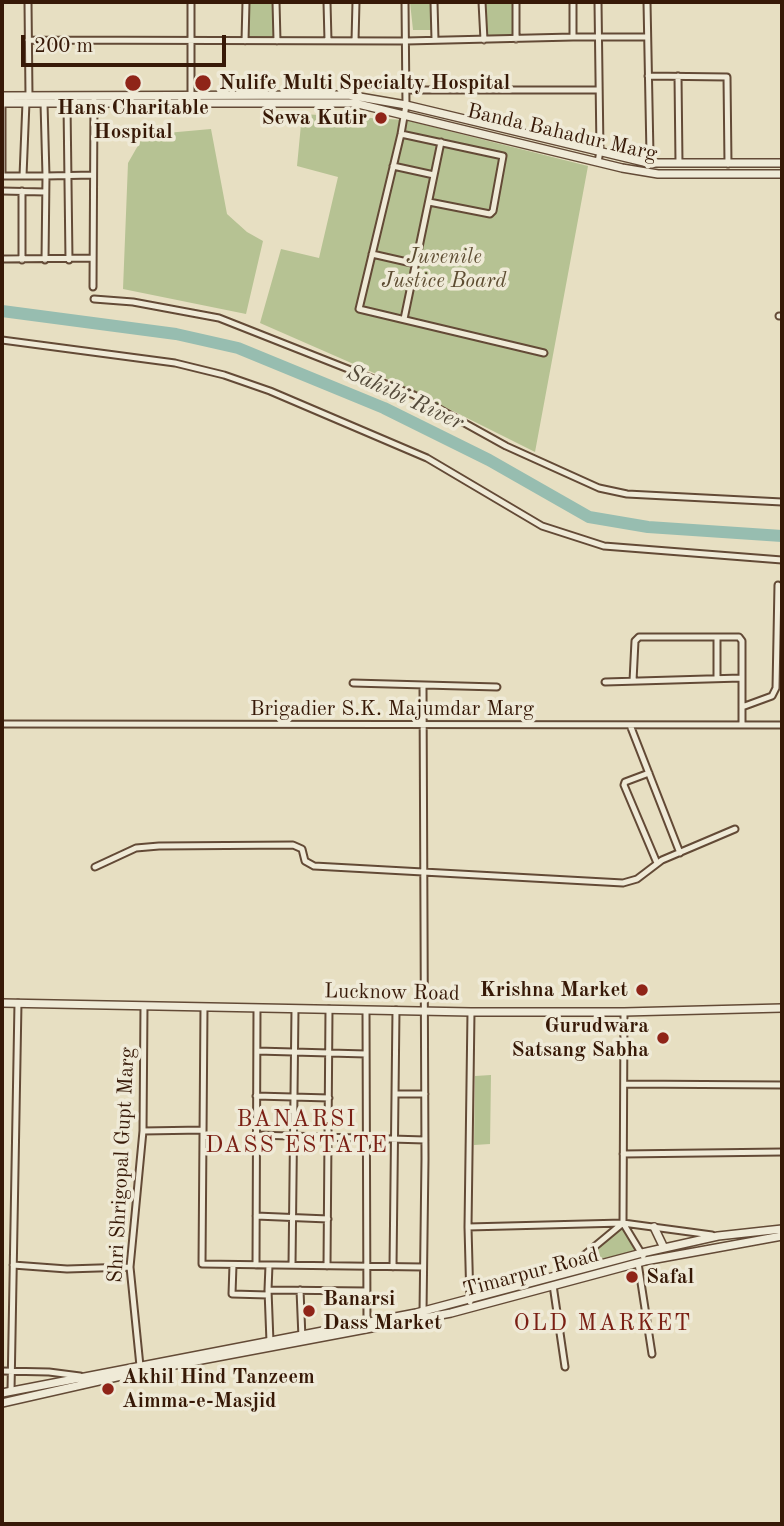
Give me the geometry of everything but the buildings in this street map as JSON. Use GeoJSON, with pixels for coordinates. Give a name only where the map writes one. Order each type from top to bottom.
{"type":"FeatureCollection","features":[{"type":"Feature","properties":{"kind":"street"},"geometry":{"type":"LineString","coordinates":[[23,176],[28,99],[28,2]]}},
{"type":"Feature","properties":{"kind":"street"},"geometry":{"type":"LineString","coordinates":[[191,2],[191,100]]}},
{"type":"Feature","properties":{"kind":"street"},"geometry":{"type":"LineString","coordinates":[[245,41],[246,2]]}},
{"type":"Feature","properties":{"kind":"street"},"geometry":{"type":"LineString","coordinates":[[276,2],[277,41]]}},
{"type":"Feature","properties":{"kind":"street"},"geometry":{"type":"LineString","coordinates":[[327,2],[328,41]]}},
{"type":"Feature","properties":{"kind":"street"},"geometry":{"type":"LineString","coordinates":[[355,41],[356,2]]}},
{"type":"Feature","properties":{"kind":"street"},"geometry":{"type":"LineString","coordinates":[[405,2],[404,114],[359,309],[544,353]]}},
{"type":"Feature","properties":{"kind":"street"},"geometry":{"type":"LineString","coordinates":[[434,2],[435,40]]}},
{"type":"Feature","properties":{"kind":"street"},"geometry":{"type":"LineString","coordinates":[[482,2],[484,40]]}},
{"type":"Feature","properties":{"kind":"street"},"geometry":{"type":"LineString","coordinates":[[516,2],[516,39]]}},
{"type":"Feature","properties":{"kind":"street"},"geometry":{"type":"LineString","coordinates":[[573,2],[573,37]]}},
{"type":"Feature","properties":{"kind":"street"},"geometry":{"type":"LineString","coordinates":[[598,2],[598,162]]}},
{"type":"Feature","properties":{"kind":"street"},"geometry":{"type":"LineString","coordinates":[[647,2],[648,168]]}},
{"type":"Feature","properties":{"kind":"street"},"geometry":{"type":"LineString","coordinates":[[28,40],[406,41],[647,37]]}},
{"type":"Feature","properties":{"kind":"street"},"geometry":{"type":"LineString","coordinates":[[648,76],[727,77],[728,164]]}},
{"type":"Feature","properties":{"kind":"street"},"geometry":{"type":"LineString","coordinates":[[678,76],[679,164]]}},
{"type":"Feature","properties":{"kind":"street"},"geometry":{"type":"LineString","coordinates":[[406,90],[598,90]]}},
{"type":"Feature","properties":{"kind":"street","name":"Banda Bahadur Marg"},"geometry":{"type":"LineString","coordinates":[[191,100],[332,94],[405,105],[600,152],[648,168],[679,164],[782,163]]}},
{"type":"Feature","properties":{"kind":"street","name":"Banda Bahadur Marg"},"geometry":{"type":"LineString","coordinates":[[2,96],[28,99],[335,102],[375,106],[598,162],[694,175],[782,174]]}},
{"type":"Feature","properties":{"kind":"street","name":"Banda Bahadur Marg"},"geometry":{"type":"LineString","coordinates":[[2,103],[28,99],[67,104],[94,100]]}},
{"type":"Feature","properties":{"kind":"street"},"geometry":{"type":"LineString","coordinates":[[93,287],[94,100]]}},
{"type":"Feature","properties":{"kind":"street"},"geometry":{"type":"LineString","coordinates":[[2,103],[2,176],[93,175]]}},
{"type":"Feature","properties":{"kind":"street"},"geometry":{"type":"LineString","coordinates":[[44,103],[45,260]]}},
{"type":"Feature","properties":{"kind":"street"},"geometry":{"type":"LineString","coordinates":[[67,104],[69,260]]}},
{"type":"Feature","properties":{"kind":"street"},"geometry":{"type":"LineString","coordinates":[[401,134],[501,155],[503,158],[493,211],[490,214],[429,202]]}},
{"type":"Feature","properties":{"kind":"street"},"geometry":{"type":"LineString","coordinates":[[404,319],[441,142]]}},
{"type":"Feature","properties":{"kind":"street"},"geometry":{"type":"LineString","coordinates":[[694,175],[695,165]]}},
{"type":"Feature","properties":{"kind":"street"},"geometry":{"type":"LineString","coordinates":[[393,166],[434,175]]}},
{"type":"Feature","properties":{"kind":"street"},"geometry":{"type":"LineString","coordinates":[[2,191],[46,192]]}},
{"type":"Feature","properties":{"kind":"street"},"geometry":{"type":"LineString","coordinates":[[22,191],[22,260]]}},
{"type":"Feature","properties":{"kind":"street"},"geometry":{"type":"LineString","coordinates":[[372,254],[415,264]]}},
{"type":"Feature","properties":{"kind":"street"},"geometry":{"type":"LineString","coordinates":[[2,259],[93,258]]}},
{"type":"Feature","properties":{"kind":"street"},"geometry":{"type":"LineString","coordinates":[[94,299],[133,302],[219,318],[414,395],[506,446],[599,488],[627,494],[782,502]]}},
{"type":"Feature","properties":{"kind":"street"},"geometry":{"type":"LineString","coordinates":[[2,340],[175,362],[224,374],[427,458],[542,526],[604,546],[782,560]]}},
{"type":"Feature","properties":{"kind":"street"},"geometry":{"type":"LineString","coordinates":[[742,707],[772,696],[776,688],[778,585]]}},
{"type":"Feature","properties":{"kind":"street"},"geometry":{"type":"LineString","coordinates":[[633,681],[636,638],[736,636],[742,640],[743,725]]}},
{"type":"Feature","properties":{"kind":"street"},"geometry":{"type":"LineString","coordinates":[[717,638],[717,678]]}},
{"type":"Feature","properties":{"kind":"street"},"geometry":{"type":"LineString","coordinates":[[605,682],[741,678]]}},
{"type":"Feature","properties":{"kind":"street"},"geometry":{"type":"LineString","coordinates":[[353,683],[497,687]]}},
{"type":"Feature","properties":{"kind":"street"},"geometry":{"type":"LineString","coordinates":[[423,685],[426,1011],[423,1315]]}},
{"type":"Feature","properties":{"kind":"street","name":"Brigadier S.K. Majumdar Marg"},"geometry":{"type":"LineString","coordinates":[[2,724],[782,726]]}},
{"type":"Feature","properties":{"kind":"street"},"geometry":{"type":"LineString","coordinates":[[630,725],[680,853]]}},
{"type":"Feature","properties":{"kind":"street"},"geometry":{"type":"LineString","coordinates":[[649,773],[625,782],[624,785],[657,863]]}},
{"type":"Feature","properties":{"kind":"street"},"geometry":{"type":"LineString","coordinates":[[95,867],[136,848],[293,845],[302,849],[305,861],[314,866],[623,883],[637,879],[657,863],[735,829]]}},
{"type":"Feature","properties":{"kind":"street","name":"Lucknow Road"},"geometry":{"type":"LineString","coordinates":[[2,1003],[471,1012],[782,1009]]}},
{"type":"Feature","properties":{"kind":"street"},"geometry":{"type":"LineString","coordinates":[[10,1391],[18,1003]]}},
{"type":"Feature","properties":{"kind":"street","name":"Shri Shrigopal Gupt Marg"},"geometry":{"type":"LineString","coordinates":[[140,1369],[130,1267],[143,1131],[144,1006]]}},
{"type":"Feature","properties":{"kind":"street"},"geometry":{"type":"LineString","coordinates":[[204,1007],[203,1265],[423,1267]]}},
{"type":"Feature","properties":{"kind":"street"},"geometry":{"type":"LineString","coordinates":[[256,1265],[257,1008]]}},
{"type":"Feature","properties":{"kind":"street"},"geometry":{"type":"LineString","coordinates":[[292,1265],[295,1009]]}},
{"type":"Feature","properties":{"kind":"street"},"geometry":{"type":"LineString","coordinates":[[327,1266],[329,1009]]}},
{"type":"Feature","properties":{"kind":"street"},"geometry":{"type":"LineString","coordinates":[[366,1010],[368,1326]]}},
{"type":"Feature","properties":{"kind":"street"},"geometry":{"type":"LineString","coordinates":[[393,1267],[397,1010]]}},
{"type":"Feature","properties":{"kind":"street"},"geometry":{"type":"LineString","coordinates":[[471,1012],[468,1227],[471,1304]]}},
{"type":"Feature","properties":{"kind":"street"},"geometry":{"type":"LineString","coordinates":[[624,1012],[623,1223],[641,1259],[652,1354]]}},
{"type":"Feature","properties":{"kind":"street"},"geometry":{"type":"LineString","coordinates":[[257,1051],[366,1054]]}},
{"type":"Feature","properties":{"kind":"street"},"geometry":{"type":"LineString","coordinates":[[624,1084],[782,1085]]}},
{"type":"Feature","properties":{"kind":"street"},"geometry":{"type":"LineString","coordinates":[[396,1094],[425,1094]]}},
{"type":"Feature","properties":{"kind":"street"},"geometry":{"type":"LineString","coordinates":[[257,1096],[329,1098]]}},
{"type":"Feature","properties":{"kind":"street"},"geometry":{"type":"LineString","coordinates":[[143,1131],[203,1130]]}},
{"type":"Feature","properties":{"kind":"street"},"geometry":{"type":"LineString","coordinates":[[256,1135],[425,1140]]}},
{"type":"Feature","properties":{"kind":"street"},"geometry":{"type":"LineString","coordinates":[[623,1154],[782,1152]]}},
{"type":"Feature","properties":{"kind":"street"},"geometry":{"type":"LineString","coordinates":[[256,1216],[328,1219]]}},
{"type":"Feature","properties":{"kind":"street"},"geometry":{"type":"LineString","coordinates":[[468,1227],[623,1223],[719,1236]]}},
{"type":"Feature","properties":{"kind":"street"},"geometry":{"type":"LineString","coordinates":[[562,1274],[623,1223]]}},
{"type":"Feature","properties":{"kind":"street"},"geometry":{"type":"LineString","coordinates":[[654,1227],[664,1248]]}},
{"type":"Feature","properties":{"kind":"street","name":"Timarpur Road"},"geometry":{"type":"LineString","coordinates":[[2,1393],[423,1315],[554,1285],[641,1259],[664,1248],[719,1236],[782,1229]]}},
{"type":"Feature","properties":{"kind":"street","name":"Timarpur Road"},"geometry":{"type":"LineString","coordinates":[[471,1304],[562,1274],[782,1236]]}},
{"type":"Feature","properties":{"kind":"street"},"geometry":{"type":"LineString","coordinates":[[13,1265],[67,1269],[130,1267]]}},
{"type":"Feature","properties":{"kind":"street"},"geometry":{"type":"LineString","coordinates":[[233,1265],[232,1294],[300,1290],[367,1291]]}},
{"type":"Feature","properties":{"kind":"street"},"geometry":{"type":"LineString","coordinates":[[269,1265],[270,1344]]}},
{"type":"Feature","properties":{"kind":"street"},"geometry":{"type":"LineString","coordinates":[[554,1285],[565,1367]]}},
{"type":"Feature","properties":{"kind":"street"},"geometry":{"type":"LineString","coordinates":[[300,1290],[302,1338]]}},
{"type":"Feature","properties":{"kind":"street"},"geometry":{"type":"LineString","coordinates":[[2,1371],[81,1380]]}},
{"type":"Feature","properties":{"kind":"street","name":"Timarpur Road"},"geometry":{"type":"LineString","coordinates":[[2,1403],[81,1380]]}},
{"type":"Feature","properties":{"kind":"green space"},"geometry":{"type":"Polygon","coordinates":[[[247,2],[274,2],[275,40],[245,39],[247,2]]]}},
{"type":"Feature","properties":{"kind":"green space"},"geometry":{"type":"Polygon","coordinates":[[[410,2],[435,2],[435,30],[413,30],[410,2]]]}},
{"type":"Feature","properties":{"kind":"green space"},"geometry":{"type":"Polygon","coordinates":[[[485,2],[516,2],[516,39],[487,40],[485,2]]]}},
{"type":"Feature","properties":{"kind":"green space","name":"Juvenile Justice Board"},"geometry":{"type":"Polygon","coordinates":[[[302,114],[405,120],[588,166],[535,452],[397,383],[260,323],[281,249],[319,258],[338,177],[297,166],[302,114]]]}},
{"type":"Feature","properties":{"kind":"green space"},"geometry":{"type":"Polygon","coordinates":[[[211,129],[227,214],[247,232],[263,241],[246,314],[123,289],[128,163],[144,135],[211,129]]]}},
{"type":"Feature","properties":{"kind":"green space"},"geometry":{"type":"Polygon","coordinates":[[[491,1075],[490,1144],[474,1145],[475,1076],[491,1075]]]}},
{"type":"Feature","properties":{"kind":"green space"},"geometry":{"type":"Polygon","coordinates":[[[622,1228],[636,1251],[582,1264],[581,1261],[622,1228]]]}},
{"type":"Feature","properties":{"kind":"waterway","name":"Sahibi River"},"geometry":{"type":"LineString","coordinates":[[2,311],[176,334],[238,348],[384,408],[489,460],[589,517],[648,527],[782,536]]}},
{"type":"Feature","properties":{"kind":"place","name":"Hans Charitable Hospital"},"geometry":{"type":"Point","coordinates":[133,83]}},
{"type":"Feature","properties":{"kind":"place","name":"Nulife Multi Specialty Hospital"},"geometry":{"type":"Point","coordinates":[203,83]}},
{"type":"Feature","properties":{"kind":"place","name":"Sewa Kutir"},"geometry":{"type":"Point","coordinates":[381,118]}},
{"type":"Feature","properties":{"kind":"place","name":"Krishna Market"},"geometry":{"type":"Point","coordinates":[642,990]}},
{"type":"Feature","properties":{"kind":"place","name":"Gurudwara Satsang Sabha"},"geometry":{"type":"Point","coordinates":[663,1038]}},
{"type":"Feature","properties":{"kind":"place","name":"Safal"},"geometry":{"type":"Point","coordinates":[632,1277]}},
{"type":"Feature","properties":{"kind":"place","name":"Banarsi Dass Market"},"geometry":{"type":"Point","coordinates":[309,1311]}},
{"type":"Feature","properties":{"kind":"place","name":"Akhil Hind Tanzeem Aimma-e-Masjid"},"geometry":{"type":"Point","coordinates":[108,1389]}},
{"type":"Feature","properties":{"kind":"district","name":"BANARSI DASS ESTATE"},"geometry":{"type":"Point","coordinates":[297,1133]}},
{"type":"Feature","properties":{"kind":"district","name":"OLD MARKET"},"geometry":{"type":"Point","coordinates":[603,1324]}}]}
